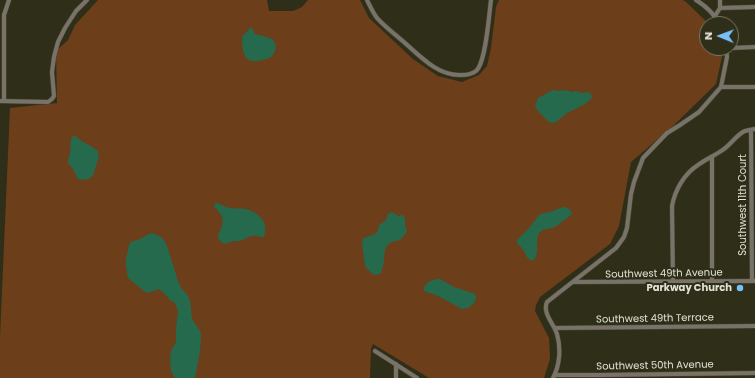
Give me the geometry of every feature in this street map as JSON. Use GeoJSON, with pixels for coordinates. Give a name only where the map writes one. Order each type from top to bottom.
{"type":"FeatureCollection","features":[{"type":"Feature","properties":{"kind":"street"},"geometry":{"type":"LineString","coordinates":[[9,0],[4,15],[2,101],[48,102],[54,96],[52,72],[58,42],[76,11],[87,0]]}},
{"type":"Feature","properties":{"kind":"street"},"geometry":{"type":"LineString","coordinates":[[366,0],[378,19],[432,66],[445,73],[454,75],[466,75],[476,70],[481,63],[491,0]]}},
{"type":"Feature","properties":{"kind":"street"},"geometry":{"type":"LineString","coordinates":[[696,0],[715,16],[720,8],[720,0]]}},
{"type":"Feature","properties":{"kind":"street"},"geometry":{"type":"LineString","coordinates":[[720,8],[755,7]]}},
{"type":"Feature","properties":{"kind":"street"},"geometry":{"type":"LineString","coordinates":[[739,48],[755,47]]}},
{"type":"Feature","properties":{"kind":"street"},"geometry":{"type":"LineString","coordinates":[[554,376],[559,355],[559,345],[558,335],[545,310],[547,302],[616,248],[624,237],[627,228],[631,194],[643,158],[667,133],[699,112],[721,87],[727,56]]}},
{"type":"Feature","properties":{"kind":"street"},"geometry":{"type":"LineString","coordinates":[[721,87],[755,86]]}},
{"type":"Feature","properties":{"kind":"street"},"geometry":{"type":"LineString","coordinates":[[673,281],[672,206],[677,189],[685,176],[696,166],[726,147],[743,132],[753,130]]}},
{"type":"Feature","properties":{"kind":"street","name":"Southwest 11th Court"},"geometry":{"type":"LineString","coordinates":[[753,130],[753,281]]}},
{"type":"Feature","properties":{"kind":"street"},"geometry":{"type":"LineString","coordinates":[[712,157],[712,281]]}},
{"type":"Feature","properties":{"kind":"street","name":"Southwest 49th Avenue"},"geometry":{"type":"LineString","coordinates":[[573,282],[753,281]]}},
{"type":"Feature","properties":{"kind":"street","name":"Southwest 49th Terrace"},"geometry":{"type":"LineString","coordinates":[[555,328],[755,326]]}},
{"type":"Feature","properties":{"kind":"street"},"geometry":{"type":"LineString","coordinates":[[375,351],[417,378]]}},
{"type":"Feature","properties":{"kind":"street"},"geometry":{"type":"LineString","coordinates":[[396,364],[396,378]]}},
{"type":"Feature","properties":{"kind":"street","name":"Southwest 50th Avenue"},"geometry":{"type":"LineString","coordinates":[[554,376],[726,376],[755,373]]}},
{"type":"Feature","properties":{"kind":"shaded area"},"geometry":{"type":"Polygon","coordinates":[[[98,0],[267,0],[269,11],[293,11],[302,7],[308,0],[360,0],[369,18],[413,59],[438,76],[462,82],[479,75],[487,66],[491,48],[496,7],[499,0],[682,0],[701,16],[699,16],[699,56],[722,56],[716,84],[672,127],[631,162],[619,226],[610,244],[540,297],[535,311],[549,338],[550,359],[544,378],[429,378],[373,344],[371,349],[370,378],[0,378],[0,337],[10,108],[57,103],[56,51],[68,40],[75,25],[98,0]]]}},
{"type":"Feature","properties":{"kind":"shaded area"},"geometry":{"type":"Polygon","coordinates":[[[250,28],[252,28],[255,34],[270,38],[275,42],[274,54],[268,59],[251,61],[245,56],[242,37],[250,28]]]}},
{"type":"Feature","properties":{"kind":"shaded area"},"geometry":{"type":"Polygon","coordinates":[[[553,90],[576,91],[582,93],[589,92],[592,96],[591,99],[585,104],[567,113],[553,123],[549,122],[535,106],[538,98],[553,90]]]}},
{"type":"Feature","properties":{"kind":"shaded area"},"geometry":{"type":"Polygon","coordinates":[[[73,136],[91,146],[99,153],[93,176],[88,179],[78,179],[68,163],[71,139],[73,136]]]}},
{"type":"Feature","properties":{"kind":"shaded area"},"geometry":{"type":"Polygon","coordinates":[[[215,203],[230,208],[246,209],[255,213],[264,223],[264,237],[250,236],[240,241],[233,241],[225,244],[222,242],[218,238],[223,222],[219,211],[214,207],[215,203]]]}},
{"type":"Feature","properties":{"kind":"shaded area"},"geometry":{"type":"Polygon","coordinates":[[[563,207],[569,209],[572,213],[571,215],[555,227],[540,232],[537,239],[536,257],[532,260],[529,259],[523,249],[517,244],[517,240],[539,215],[563,207]]]}},
{"type":"Feature","properties":{"kind":"shaded area"},"geometry":{"type":"Polygon","coordinates":[[[392,212],[398,216],[403,215],[407,231],[399,240],[390,243],[387,246],[381,272],[380,274],[374,275],[366,268],[365,265],[362,244],[363,239],[375,234],[379,225],[386,220],[388,214],[392,212]]]}},
{"type":"Feature","properties":{"kind":"shaded area"},"geometry":{"type":"Polygon","coordinates":[[[151,233],[160,236],[166,243],[178,281],[190,301],[192,319],[200,331],[200,351],[195,378],[175,378],[171,371],[170,358],[171,351],[176,342],[178,311],[175,303],[159,289],[148,293],[128,278],[126,259],[129,245],[131,242],[151,233]]]}},
{"type":"Feature","properties":{"kind":"shaded area"},"geometry":{"type":"Polygon","coordinates":[[[437,279],[475,294],[476,299],[473,304],[468,308],[462,309],[438,296],[424,291],[424,287],[427,284],[437,279]]]}},
{"type":"Feature","properties":{"kind":"place","name":"Parkway Church"},"geometry":{"type":"Point","coordinates":[740,288]}}]}
